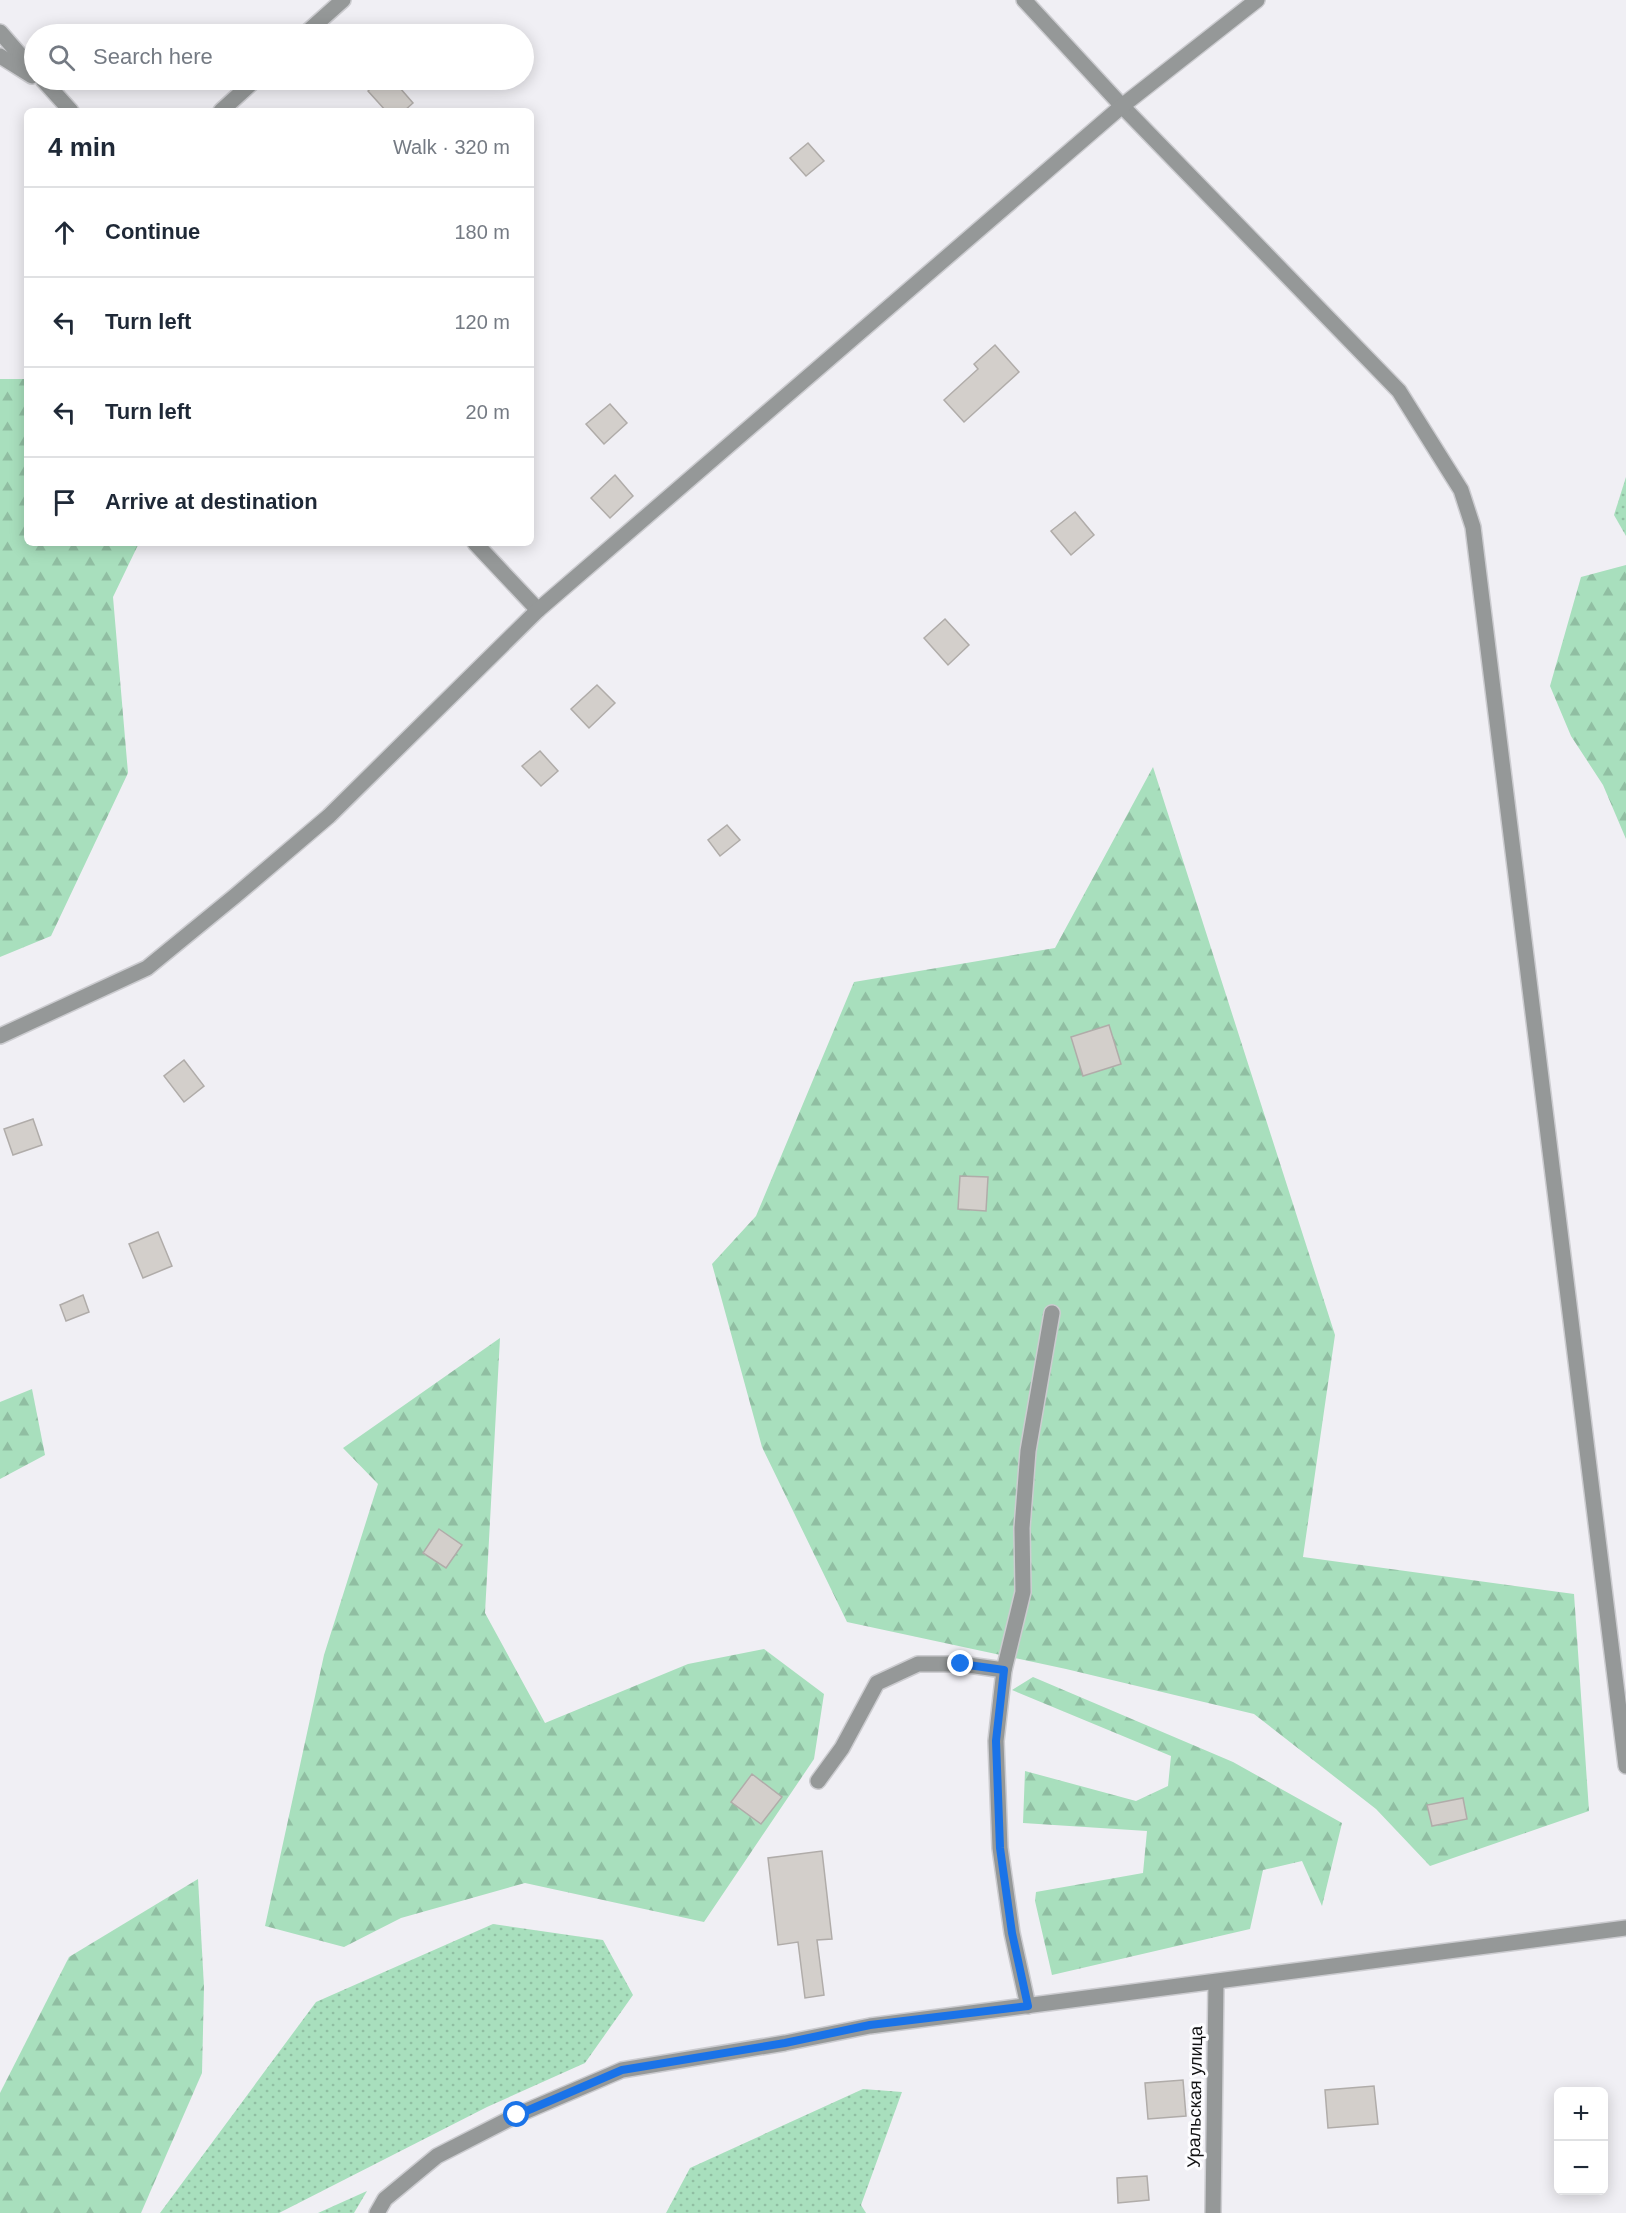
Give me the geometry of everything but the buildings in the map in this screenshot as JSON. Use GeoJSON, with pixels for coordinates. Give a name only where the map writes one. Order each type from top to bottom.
{"type":"FeatureCollection","features":[{"type":"Feature","properties":{"kind":"street"},"geometry":{"type":"LineString","coordinates":[[316,24],[343,0]]}},
{"type":"Feature","properties":{"kind":"street"},"geometry":{"type":"LineString","coordinates":[[1024,0],[1122,106],[1399,391],[1461,490],[1473,527],[1623,1719],[1626,1766]]}},
{"type":"Feature","properties":{"kind":"street"},"geometry":{"type":"LineString","coordinates":[[0,1036],[147,968],[236,896],[329,816],[538,610],[1122,106],[1257,0]]}},
{"type":"Feature","properties":{"kind":"street"},"geometry":{"type":"LineString","coordinates":[[0,32],[24,59]]}},
{"type":"Feature","properties":{"kind":"street"},"geometry":{"type":"LineString","coordinates":[[0,56],[24,71]]}},
{"type":"Feature","properties":{"kind":"street"},"geometry":{"type":"LineString","coordinates":[[50,90],[68,108]]}},
{"type":"Feature","properties":{"kind":"street"},"geometry":{"type":"LineString","coordinates":[[224,108],[244,90]]}},
{"type":"Feature","properties":{"kind":"street"},"geometry":{"type":"LineString","coordinates":[[478,546],[538,610]]}},
{"type":"Feature","properties":{"kind":"street"},"geometry":{"type":"LineString","coordinates":[[1028,2006],[1012,1933],[1000,1848],[996,1741],[1004,1670],[1023,1592],[1022,1528],[1028,1451],[1052,1313]]}},
{"type":"Feature","properties":{"kind":"street"},"geometry":{"type":"LineString","coordinates":[[818,1781],[842,1748],[877,1683],[918,1664],[961,1664],[1004,1670]]}},
{"type":"Feature","properties":{"kind":"street"},"geometry":{"type":"LineString","coordinates":[[377,2213],[385,2199],[437,2156],[517,2115],[622,2070],[785,2043],[870,2025],[1626,1928]]}},
{"type":"Feature","properties":{"kind":"street","name":"Уральская улица"},"geometry":{"type":"LineString","coordinates":[[1213,2213],[1216,1982]]}},
{"type":"Feature","properties":{"kind":"green space"},"geometry":{"type":"Polygon","coordinates":[[[0,379],[24,379],[24,546],[138,546],[113,597],[128,773],[51,936],[0,957],[0,379]]]}},
{"type":"Feature","properties":{"kind":"green space"},"geometry":{"type":"Polygon","coordinates":[[[1626,477],[1626,536],[1614,515],[1626,477]]]}},
{"type":"Feature","properties":{"kind":"green space"},"geometry":{"type":"Polygon","coordinates":[[[1626,565],[1626,839],[1603,785],[1571,736],[1550,686],[1581,577],[1626,565]]]}},
{"type":"Feature","properties":{"kind":"green space"},"geometry":{"type":"Polygon","coordinates":[[[1153,767],[1335,1335],[1303,1557],[1574,1594],[1589,1811],[1430,1866],[1376,1809],[1254,1714],[1066,1669],[847,1622],[762,1447],[712,1264],[756,1216],[854,982],[1055,948],[1153,767]]]}},
{"type":"Feature","properties":{"kind":"green space"},"geometry":{"type":"Polygon","coordinates":[[[500,1338],[485,1613],[545,1723],[688,1664],[764,1649],[824,1694],[814,1759],[704,1922],[525,1883],[401,1918],[344,1947],[265,1926],[324,1655],[378,1484],[343,1448],[500,1338]]]}},
{"type":"Feature","properties":{"kind":"green space"},"geometry":{"type":"Polygon","coordinates":[[[32,1389],[45,1455],[0,1479],[0,1402],[32,1389]]]}},
{"type":"Feature","properties":{"kind":"green space"},"geometry":{"type":"Polygon","coordinates":[[[1033,1677],[1233,1762],[1342,1823],[1322,1906],[1302,1861],[1263,1870],[1250,1929],[1052,1975],[1035,1901],[1036,1892],[1143,1873],[1147,1831],[1023,1823],[1025,1771],[1136,1801],[1168,1786],[1171,1756],[1012,1690],[1033,1677]]]}},
{"type":"Feature","properties":{"kind":"green space"},"geometry":{"type":"Polygon","coordinates":[[[198,1879],[204,1987],[202,2073],[141,2213],[0,2213],[0,2093],[69,1957],[198,1879]]]}},
{"type":"Feature","properties":{"kind":"green space"},"geometry":{"type":"Polygon","coordinates":[[[493,1924],[603,1940],[633,1995],[585,2063],[487,2107],[279,2213],[160,2213],[316,2002],[493,1924]]]}},
{"type":"Feature","properties":{"kind":"green space"},"geometry":{"type":"Polygon","coordinates":[[[863,2089],[902,2092],[861,2205],[866,2213],[666,2213],[690,2168],[863,2089]]]}},
{"type":"Feature","properties":{"kind":"green space"},"geometry":{"type":"Polygon","coordinates":[[[367,2191],[354,2213],[318,2213],[367,2191]]]}},
{"type":"Feature","properties":{"kind":"route"},"geometry":{"type":"LineString","coordinates":[[517,2115],[622,2070],[785,2043],[870,2025],[1028,2006],[1012,1933],[1000,1848],[996,1741],[1004,1670],[961,1664]]}}]}
